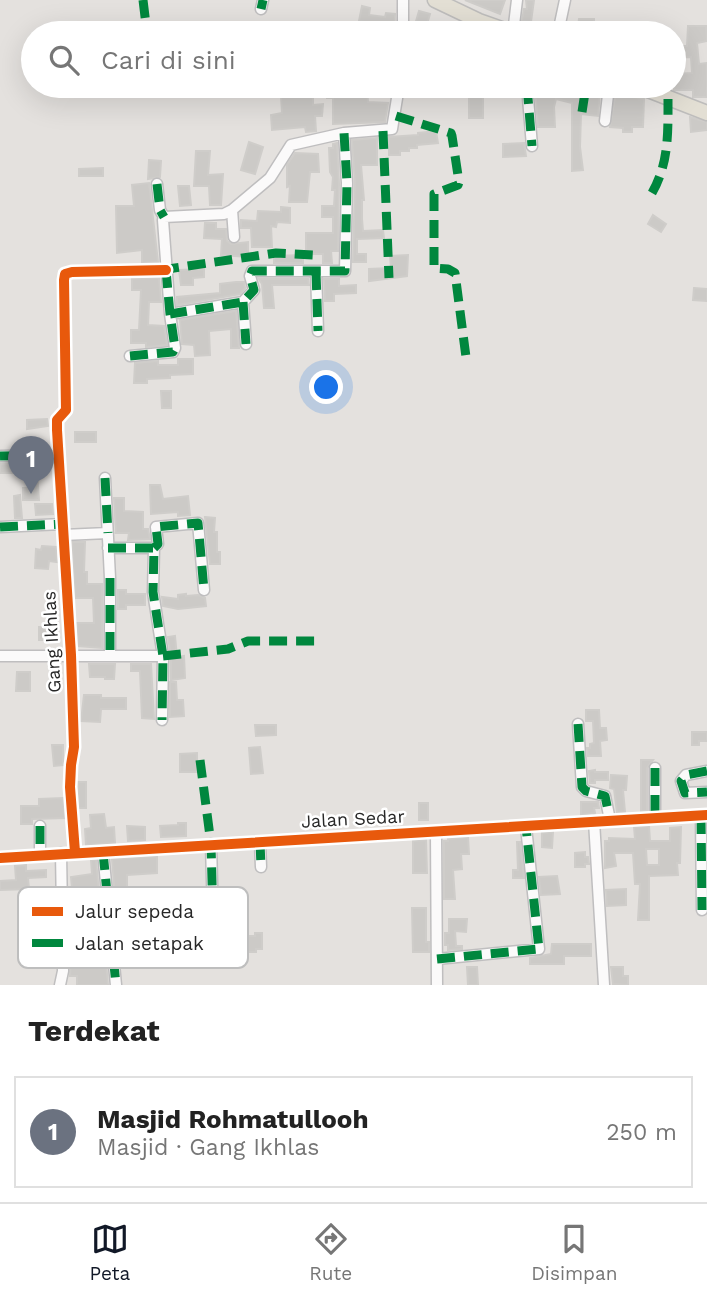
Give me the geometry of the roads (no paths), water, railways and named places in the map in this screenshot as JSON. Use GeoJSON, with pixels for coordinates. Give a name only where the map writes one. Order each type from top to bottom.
{"type":"FeatureCollection","features":[{"type":"Feature","properties":{"kind":"main road"},"geometry":{"type":"LineString","coordinates":[[435,0],[479,21]]}},
{"type":"Feature","properties":{"kind":"main road"},"geometry":{"type":"LineString","coordinates":[[668,98],[707,114]]}},
{"type":"Feature","properties":{"kind":"street"},"geometry":{"type":"LineString","coordinates":[[402,21],[403,0]]}},
{"type":"Feature","properties":{"kind":"street"},"geometry":{"type":"LineString","coordinates":[[514,21],[517,0]]}},
{"type":"Feature","properties":{"kind":"street"},"geometry":{"type":"LineString","coordinates":[[561,21],[565,0]]}},
{"type":"Feature","properties":{"kind":"street"},"geometry":{"type":"LineString","coordinates":[[164,217],[224,214],[232,210],[270,178],[291,145],[344,133],[392,129],[398,98]]}},
{"type":"Feature","properties":{"kind":"street"},"geometry":{"type":"LineString","coordinates":[[528,98],[532,146]]}},
{"type":"Feature","properties":{"kind":"street"},"geometry":{"type":"LineString","coordinates":[[605,121],[608,98]]}},
{"type":"Feature","properties":{"kind":"street"},"geometry":{"type":"LineString","coordinates":[[170,314],[243,302],[254,290],[250,276],[252,271],[345,271],[347,183],[344,133]]}},
{"type":"Feature","properties":{"kind":"street"},"geometry":{"type":"LineString","coordinates":[[130,356],[173,352],[175,348],[166,270],[164,217],[160,211],[157,184]]}},
{"type":"Feature","properties":{"kind":"street"},"geometry":{"type":"LineString","coordinates":[[232,210],[234,237]]}},
{"type":"Feature","properties":{"kind":"street","name":"Gang Ikhlas"},"geometry":{"type":"LineString","coordinates":[[75,852],[70,787],[74,747],[71,655],[57,427],[57,420],[66,410],[64,280],[65,274],[72,272],[166,270]]}},
{"type":"Feature","properties":{"kind":"street"},"geometry":{"type":"LineString","coordinates":[[316,272],[318,331]]}},
{"type":"Feature","properties":{"kind":"street"},"geometry":{"type":"LineString","coordinates":[[243,302],[246,344]]}},
{"type":"Feature","properties":{"kind":"street"},"geometry":{"type":"LineString","coordinates":[[0,456],[58,455]]}},
{"type":"Feature","properties":{"kind":"street"},"geometry":{"type":"LineString","coordinates":[[104,478],[108,533],[110,656]]}},
{"type":"Feature","properties":{"kind":"street"},"geometry":{"type":"LineString","coordinates":[[162,720],[163,656],[153,592],[154,548],[158,544],[156,527],[198,523],[204,590]]}},
{"type":"Feature","properties":{"kind":"street"},"geometry":{"type":"LineString","coordinates":[[0,527],[108,533]]}},
{"type":"Feature","properties":{"kind":"street"},"geometry":{"type":"LineString","coordinates":[[108,548],[154,548]]}},
{"type":"Feature","properties":{"kind":"street"},"geometry":{"type":"LineString","coordinates":[[0,656],[163,656]]}},
{"type":"Feature","properties":{"kind":"street"},"geometry":{"type":"LineString","coordinates":[[578,724],[582,787],[586,791],[605,796],[610,820]]}},
{"type":"Feature","properties":{"kind":"street"},"geometry":{"type":"LineString","coordinates":[[655,768],[655,818]]}},
{"type":"Feature","properties":{"kind":"street"},"geometry":{"type":"LineString","coordinates":[[707,771],[686,775],[681,781],[685,793],[707,792]]}},
{"type":"Feature","properties":{"kind":"street"},"geometry":{"type":"LineString","coordinates":[[702,910],[704,816]]}},
{"type":"Feature","properties":{"kind":"street","name":"Jalan Sedar"},"geometry":{"type":"LineString","coordinates":[[0,858],[704,816]]}},
{"type":"Feature","properties":{"kind":"street"},"geometry":{"type":"LineString","coordinates":[[594,821],[604,985]]}},
{"type":"Feature","properties":{"kind":"street"},"geometry":{"type":"LineString","coordinates":[[40,826],[40,855]]}},
{"type":"Feature","properties":{"kind":"street"},"geometry":{"type":"LineString","coordinates":[[437,959],[539,949],[526,827]]}},
{"type":"Feature","properties":{"kind":"street"},"geometry":{"type":"LineString","coordinates":[[436,832],[437,985]]}},
{"type":"Feature","properties":{"kind":"street"},"geometry":{"type":"LineString","coordinates":[[260,842],[261,867]]}},
{"type":"Feature","properties":{"kind":"street"},"geometry":{"type":"LineString","coordinates":[[211,845],[212,887]]}},
{"type":"Feature","properties":{"kind":"street"},"geometry":{"type":"LineString","coordinates":[[103,852],[106,887]]}},
{"type":"Feature","properties":{"kind":"street"},"geometry":{"type":"LineString","coordinates":[[61,853],[62,887]]}},
{"type":"Feature","properties":{"kind":"place","name":"Masjid Rohmatullooh"},"geometry":{"type":"Point","coordinates":[31,494]}}]}
